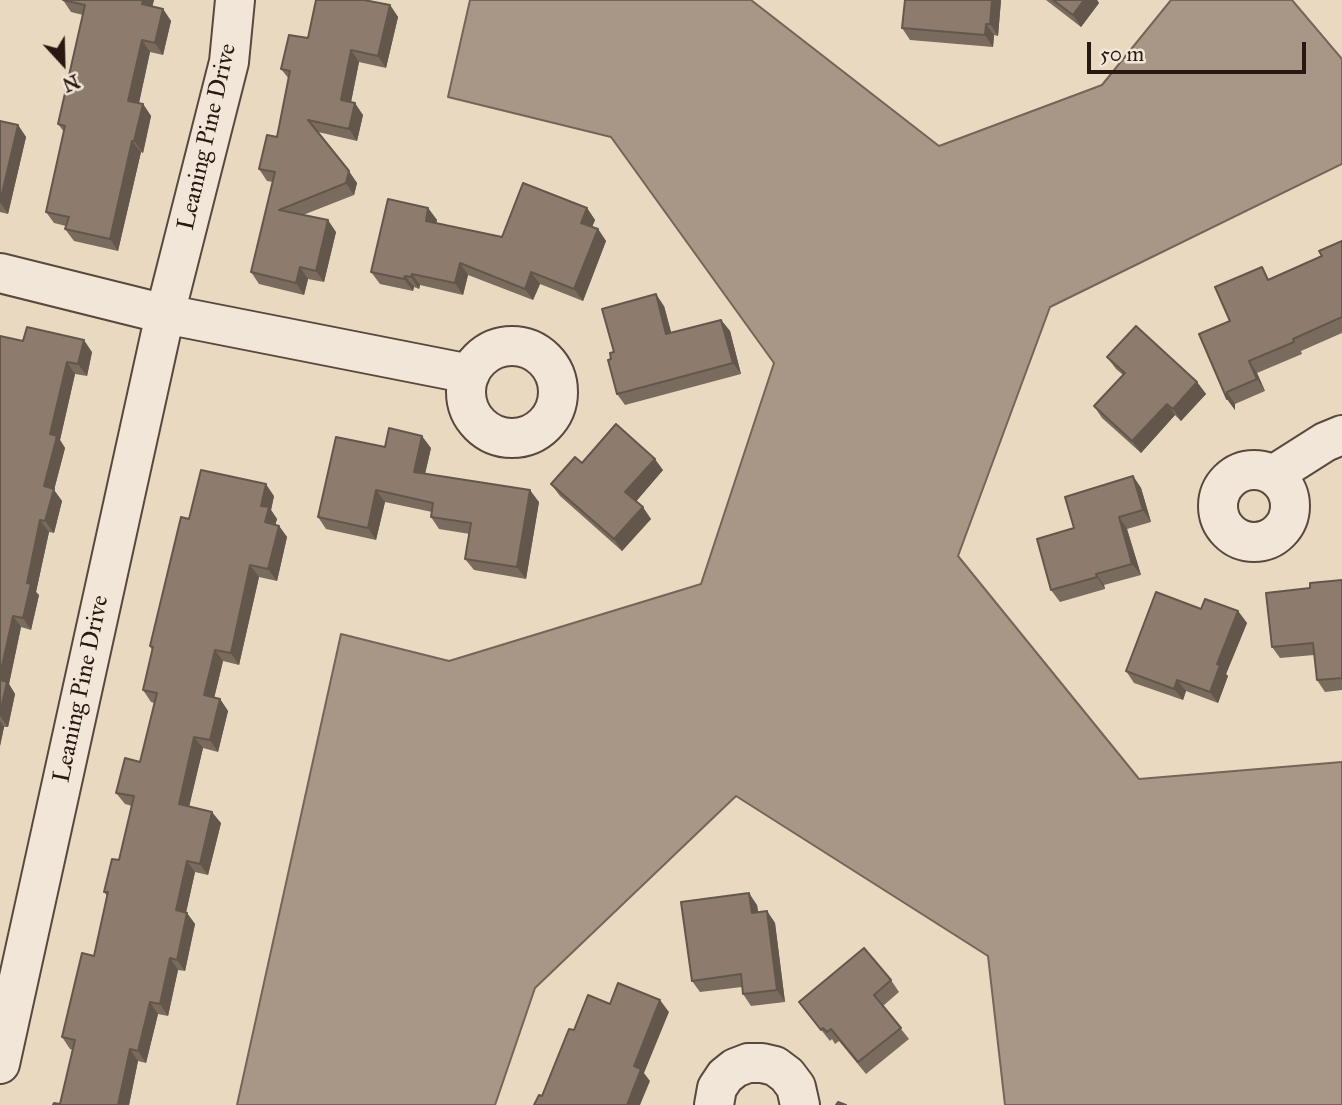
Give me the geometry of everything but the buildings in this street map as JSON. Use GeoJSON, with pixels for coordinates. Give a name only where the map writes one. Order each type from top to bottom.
{"type":"FeatureCollection","features":[{"type":"Feature","properties":{"kind":"street","name":"Leaning Pine Drive"},"geometry":{"type":"LineString","coordinates":[[0,1064],[165,314],[229,62],[235,0]]}},
{"type":"Feature","properties":{"kind":"street"},"geometry":{"type":"LineString","coordinates":[[0,273],[165,314],[470,374]]}},
{"type":"Feature","properties":{"kind":"street"},"geometry":{"type":"LineString","coordinates":[[1273,475],[1325,442],[1342,435]]}},
{"type":"Feature","properties":{"kind":"street"},"geometry":{"type":"LineString","coordinates":[[713,1105],[717,1088],[725,1076],[748,1063],[762,1063],[775,1066],[788,1075],[796,1087],[800,1105]]}},
{"type":"Feature","properties":{"kind":"shaded area"},"geometry":{"type":"Polygon","coordinates":[[[470,0],[751,0],[939,146],[1102,85],[1171,0],[1292,0],[1342,59],[1342,164],[1050,307],[958,556],[1139,779],[1342,762],[1342,1105],[1005,1105],[988,956],[736,796],[535,988],[495,1105],[237,1105],[341,634],[449,661],[701,584],[774,363],[611,137],[448,97],[470,0]]]}}]}
